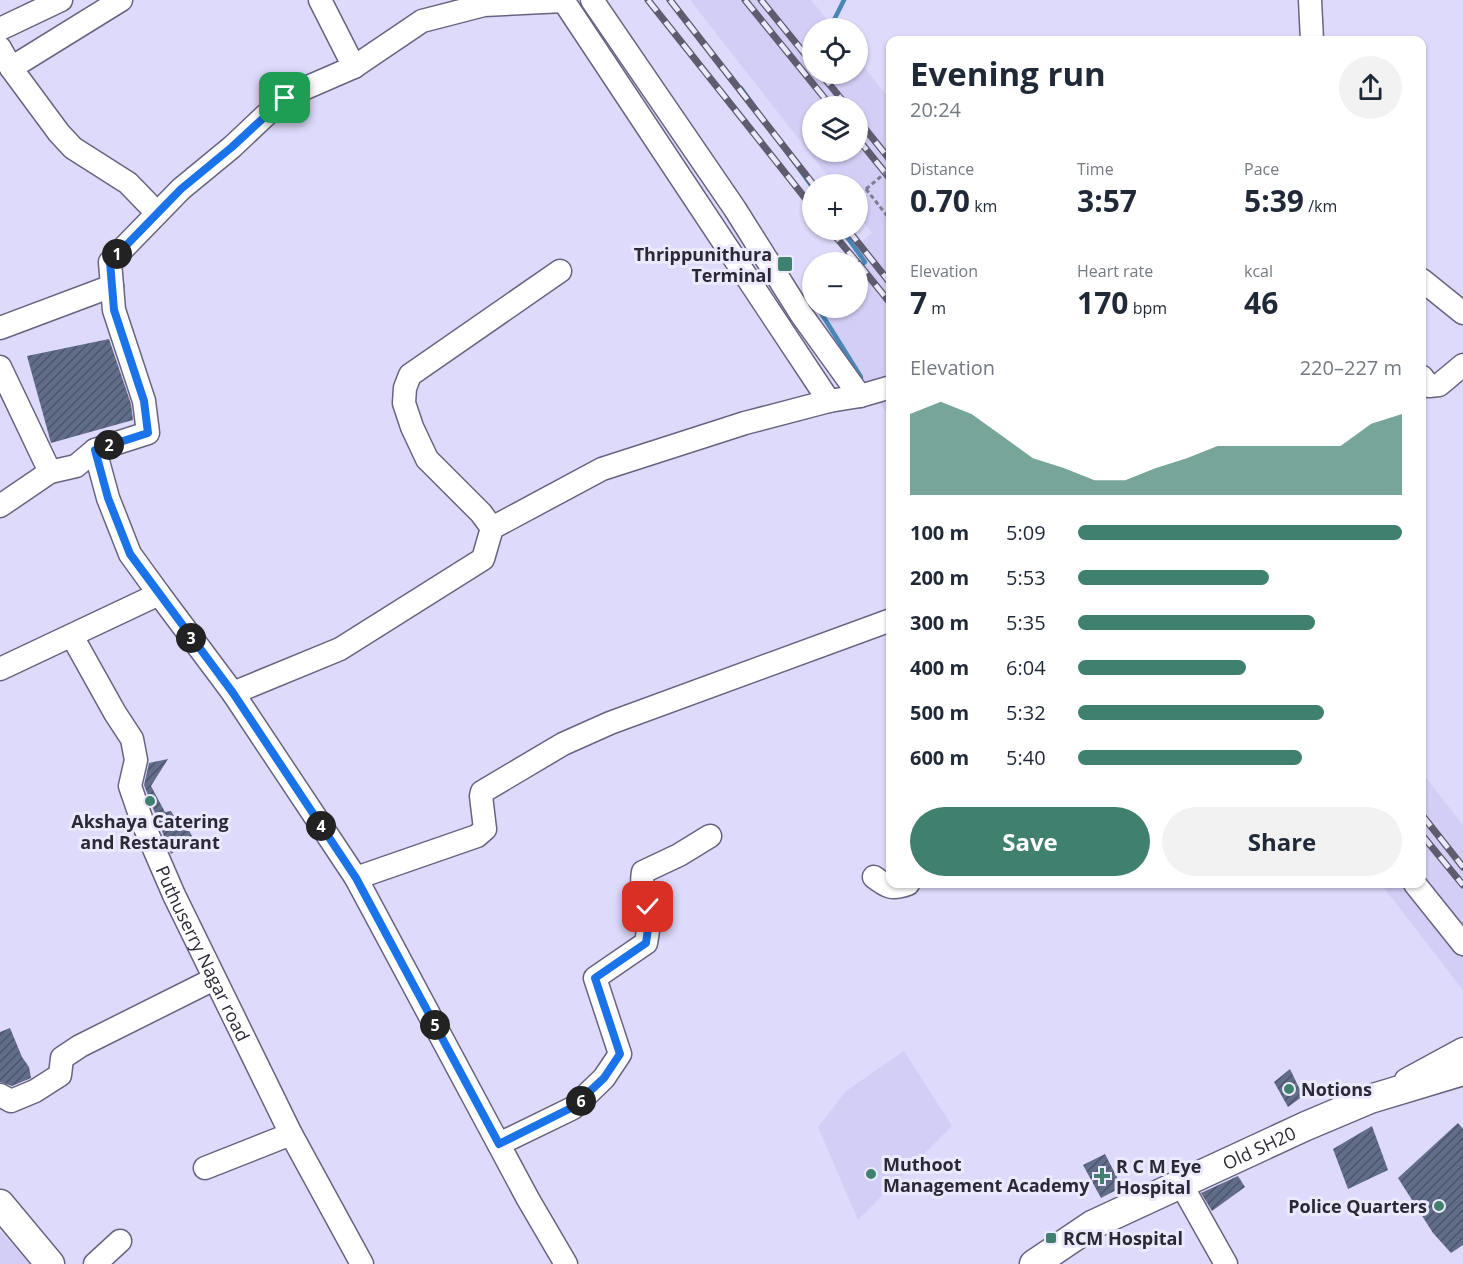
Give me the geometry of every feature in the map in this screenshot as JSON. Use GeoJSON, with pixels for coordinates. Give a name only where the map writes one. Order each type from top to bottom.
{"type":"FeatureCollection","features":[{"type":"Feature","properties":{"kind":"main road","name":"Old SH20"},"geometry":{"type":"LineString","coordinates":[[1034,1264],[1092,1225],[1306,1126],[1371,1099],[1463,1071]]}},
{"type":"Feature","properties":{"kind":"main road"},"geometry":{"type":"LineString","coordinates":[[0,1204],[50,1264]]}},
{"type":"Feature","properties":{"kind":"street"},"geometry":{"type":"LineString","coordinates":[[0,29],[61,0]]}},
{"type":"Feature","properties":{"kind":"street"},"geometry":{"type":"LineString","coordinates":[[121,0],[5,58],[47,119],[74,148],[128,183],[157,213]]}},
{"type":"Feature","properties":{"kind":"street"},"geometry":{"type":"LineString","coordinates":[[320,0],[354,67]]}},
{"type":"Feature","properties":{"kind":"street"},"geometry":{"type":"LineString","coordinates":[[592,0],[735,209],[801,314],[860,396]]}},
{"type":"Feature","properties":{"kind":"street"},"geometry":{"type":"LineString","coordinates":[[1310,0],[1312,36]]}},
{"type":"Feature","properties":{"kind":"street"},"geometry":{"type":"LineString","coordinates":[[0,506],[50,472],[76,466],[95,450],[148,433],[144,401],[114,310],[110,262],[157,213],[181,189],[232,147],[285,98],[354,67],[422,21],[484,5],[564,1],[829,401]]}},
{"type":"Feature","properties":{"kind":"street"},"geometry":{"type":"LineString","coordinates":[[492,528],[481,513],[427,459],[404,403],[405,388],[410,375],[560,271]]}},
{"type":"Feature","properties":{"kind":"street"},"geometry":{"type":"LineString","coordinates":[[1426,283],[1463,313]]}},
{"type":"Feature","properties":{"kind":"street"},"geometry":{"type":"LineString","coordinates":[[0,328],[112,286]]}},
{"type":"Feature","properties":{"kind":"street"},"geometry":{"type":"LineString","coordinates":[[1426,382],[1429,386],[1439,385],[1463,365]]}},
{"type":"Feature","properties":{"kind":"street"},"geometry":{"type":"LineString","coordinates":[[0,367],[50,472]]}},
{"type":"Feature","properties":{"kind":"street"},"geometry":{"type":"LineString","coordinates":[[233,693],[340,649],[483,559],[492,528],[602,469],[745,423],[886,388]]}},
{"type":"Feature","properties":{"kind":"street"},"geometry":{"type":"LineString","coordinates":[[95,450],[108,498],[130,554],[233,693],[356,878],[566,1264]]}},
{"type":"Feature","properties":{"kind":"street"},"geometry":{"type":"LineString","coordinates":[[0,669],[159,594]]}},
{"type":"Feature","properties":{"kind":"street"},"geometry":{"type":"LineString","coordinates":[[356,878],[477,836],[485,829],[482,792],[562,744],[610,723],[886,622]]}},
{"type":"Feature","properties":{"kind":"street","name":"Puthuserry Nagar road"},"geometry":{"type":"LineString","coordinates":[[72,636],[132,739],[136,760],[130,786],[174,895],[291,1134],[362,1264]]}},
{"type":"Feature","properties":{"kind":"street"},"geometry":{"type":"LineString","coordinates":[[499,1144],[573,1107],[613,1067],[620,1054],[595,978],[646,943],[649,922],[648,907],[640,885],[643,872],[679,855],[710,836]]}},
{"type":"Feature","properties":{"kind":"street"},"geometry":{"type":"LineString","coordinates":[[874,877],[886,886]]}},
{"type":"Feature","properties":{"kind":"street"},"geometry":{"type":"LineString","coordinates":[[1418,888],[1463,944]]}},
{"type":"Feature","properties":{"kind":"street"},"geometry":{"type":"LineString","coordinates":[[0,1095],[11,1101],[35,1091],[60,1075],[62,1058],[214,979]]}},
{"type":"Feature","properties":{"kind":"street"},"geometry":{"type":"LineString","coordinates":[[1371,1099],[1463,1049]]}},
{"type":"Feature","properties":{"kind":"street"},"geometry":{"type":"LineString","coordinates":[[205,1168],[291,1134]]}},
{"type":"Feature","properties":{"kind":"street"},"geometry":{"type":"LineString","coordinates":[[1181,1184],[1226,1264]]}},
{"type":"Feature","properties":{"kind":"street"},"geometry":{"type":"LineString","coordinates":[[95,1264],[120,1241]]}},
{"type":"Feature","properties":{"kind":"path"},"geometry":{"type":"LineString","coordinates":[[886,172],[866,189],[886,214]]}},
{"type":"Feature","properties":{"kind":"shaded area"},"geometry":{"type":"Polygon","coordinates":[[[690,0],[811,0],[826,18],[802,18],[802,84],[868,84],[868,72],[886,95],[886,412],[814,318],[868,318],[868,252],[850,252],[864,240],[868,240],[872,233],[868,228],[868,174],[826,174],[817,162],[868,162],[868,96],[802,96],[802,143],[690,0]]]}},
{"type":"Feature","properties":{"kind":"shaded area"},"geometry":{"type":"Polygon","coordinates":[[[1426,778],[1463,825],[1463,990],[1384,888],[1426,888],[1426,778]]]}},
{"type":"Feature","properties":{"kind":"shaded area","name":"Muthoot Management Academy"},"geometry":{"type":"Polygon","coordinates":[[[904,1051],[952,1126],[858,1220],[818,1127],[846,1091],[904,1051]]]}},
{"type":"Feature","properties":{"kind":"shaded area"},"geometry":{"type":"Polygon","coordinates":[[[0,1231],[30,1264],[0,1264],[0,1231]]]}},
{"type":"Feature","properties":{"kind":"building"},"geometry":{"type":"Polygon","coordinates":[[[109,339],[131,404],[133,420],[51,443],[27,356],[109,339]]]}},
{"type":"Feature","properties":{"kind":"building","name":"Akshaya Catering and Restaurant"},"geometry":{"type":"Polygon","coordinates":[[[168,759],[151,786],[165,812],[171,811],[177,821],[184,821],[193,838],[171,854],[144,785],[149,763],[168,759]]]}},
{"type":"Feature","properties":{"kind":"building"},"geometry":{"type":"Polygon","coordinates":[[[10,1028],[22,1057],[29,1067],[31,1078],[12,1086],[0,1082],[0,1032],[10,1028]]]}},
{"type":"Feature","properties":{"kind":"building","name":"Notions"},"geometry":{"type":"Polygon","coordinates":[[[1290,1069],[1303,1096],[1288,1107],[1274,1082],[1290,1069]]]}},
{"type":"Feature","properties":{"kind":"building","name":"Police Quarters"},"geometry":{"type":"Polygon","coordinates":[[[1458,1123],[1463,1129],[1463,1245],[1451,1253],[1433,1233],[1398,1178],[1458,1123]]]}},
{"type":"Feature","properties":{"kind":"building"},"geometry":{"type":"Polygon","coordinates":[[[1372,1126],[1388,1170],[1348,1189],[1333,1149],[1372,1126]]]}},
{"type":"Feature","properties":{"kind":"building"},"geometry":{"type":"Polygon","coordinates":[[[1105,1154],[1122,1187],[1101,1198],[1083,1165],[1105,1154]]]}},
{"type":"Feature","properties":{"kind":"building"},"geometry":{"type":"Polygon","coordinates":[[[1238,1176],[1245,1187],[1212,1211],[1201,1193],[1238,1176]]]}},
{"type":"Feature","properties":{"kind":"waterway"},"geometry":{"type":"LineString","coordinates":[[835,18],[844,0]]}},
{"type":"Feature","properties":{"kind":"waterway"},"geometry":{"type":"LineString","coordinates":[[741,88],[803,174]]}},
{"type":"Feature","properties":{"kind":"waterway"},"geometry":{"type":"LineString","coordinates":[[849,240],[858,252]]}},
{"type":"Feature","properties":{"kind":"waterway"},"geometry":{"type":"LineString","coordinates":[[824,318],[861,377]]}},
{"type":"Feature","properties":{"kind":"railway"},"geometry":{"type":"LineString","coordinates":[[648,0],[802,194]]}},
{"type":"Feature","properties":{"kind":"railway"},"geometry":{"type":"LineString","coordinates":[[670,0],[805,174]]}},
{"type":"Feature","properties":{"kind":"railway"},"geometry":{"type":"LineString","coordinates":[[745,0],[823,96]]}},
{"type":"Feature","properties":{"kind":"railway"},"geometry":{"type":"LineString","coordinates":[[761,0],[802,50]]}},
{"type":"Feature","properties":{"kind":"railway"},"geometry":{"type":"LineString","coordinates":[[829,84],[839,96]]}},
{"type":"Feature","properties":{"kind":"railway"},"geometry":{"type":"LineString","coordinates":[[868,132],[886,155]]}},
{"type":"Feature","properties":{"kind":"railway"},"geometry":{"type":"LineString","coordinates":[[868,151],[886,174]]}},
{"type":"Feature","properties":{"kind":"railway"},"geometry":{"type":"LineString","coordinates":[[838,240],[849,252]]}},
{"type":"Feature","properties":{"kind":"railway"},"geometry":{"type":"LineString","coordinates":[[856,240],[886,278]]}},
{"type":"Feature","properties":{"kind":"railway"},"geometry":{"type":"LineString","coordinates":[[868,275],[886,298]]}},
{"type":"Feature","properties":{"kind":"railway"},"geometry":{"type":"LineString","coordinates":[[1426,820],[1463,867]]}},
{"type":"Feature","properties":{"kind":"railway"},"geometry":{"type":"LineString","coordinates":[[1426,840],[1463,885]]}},
{"type":"Feature","properties":{"kind":"place","name":"Thrippunithura Terminal"},"geometry":{"type":"Point","coordinates":[785,264]}},
{"type":"Feature","properties":{"kind":"place","name":"Akshaya Catering and Restaurant"},"geometry":{"type":"Point","coordinates":[150,801]}},
{"type":"Feature","properties":{"kind":"place","name":"Notions"},"geometry":{"type":"Point","coordinates":[1289,1089]}},
{"type":"Feature","properties":{"kind":"place","name":"Muthoot Management Academy"},"geometry":{"type":"Point","coordinates":[871,1174]}},
{"type":"Feature","properties":{"kind":"place","name":"R C M Eye Hospital"},"geometry":{"type":"Point","coordinates":[1102,1176]}},
{"type":"Feature","properties":{"kind":"place","name":"Police Quarters"},"geometry":{"type":"Point","coordinates":[1439,1206]}},
{"type":"Feature","properties":{"kind":"place","name":"RCM Hospital"},"geometry":{"type":"Point","coordinates":[1051,1238]}},
{"type":"Feature","properties":{"kind":"route"},"geometry":{"type":"LineString","coordinates":[[285,98],[232,147],[181,189],[110,262],[114,310],[144,401],[148,433],[95,450],[108,498],[130,554],[233,693],[356,878],[499,1144],[573,1107],[613,1067],[620,1054],[595,978],[646,943],[649,922],[648,907]]}}]}
